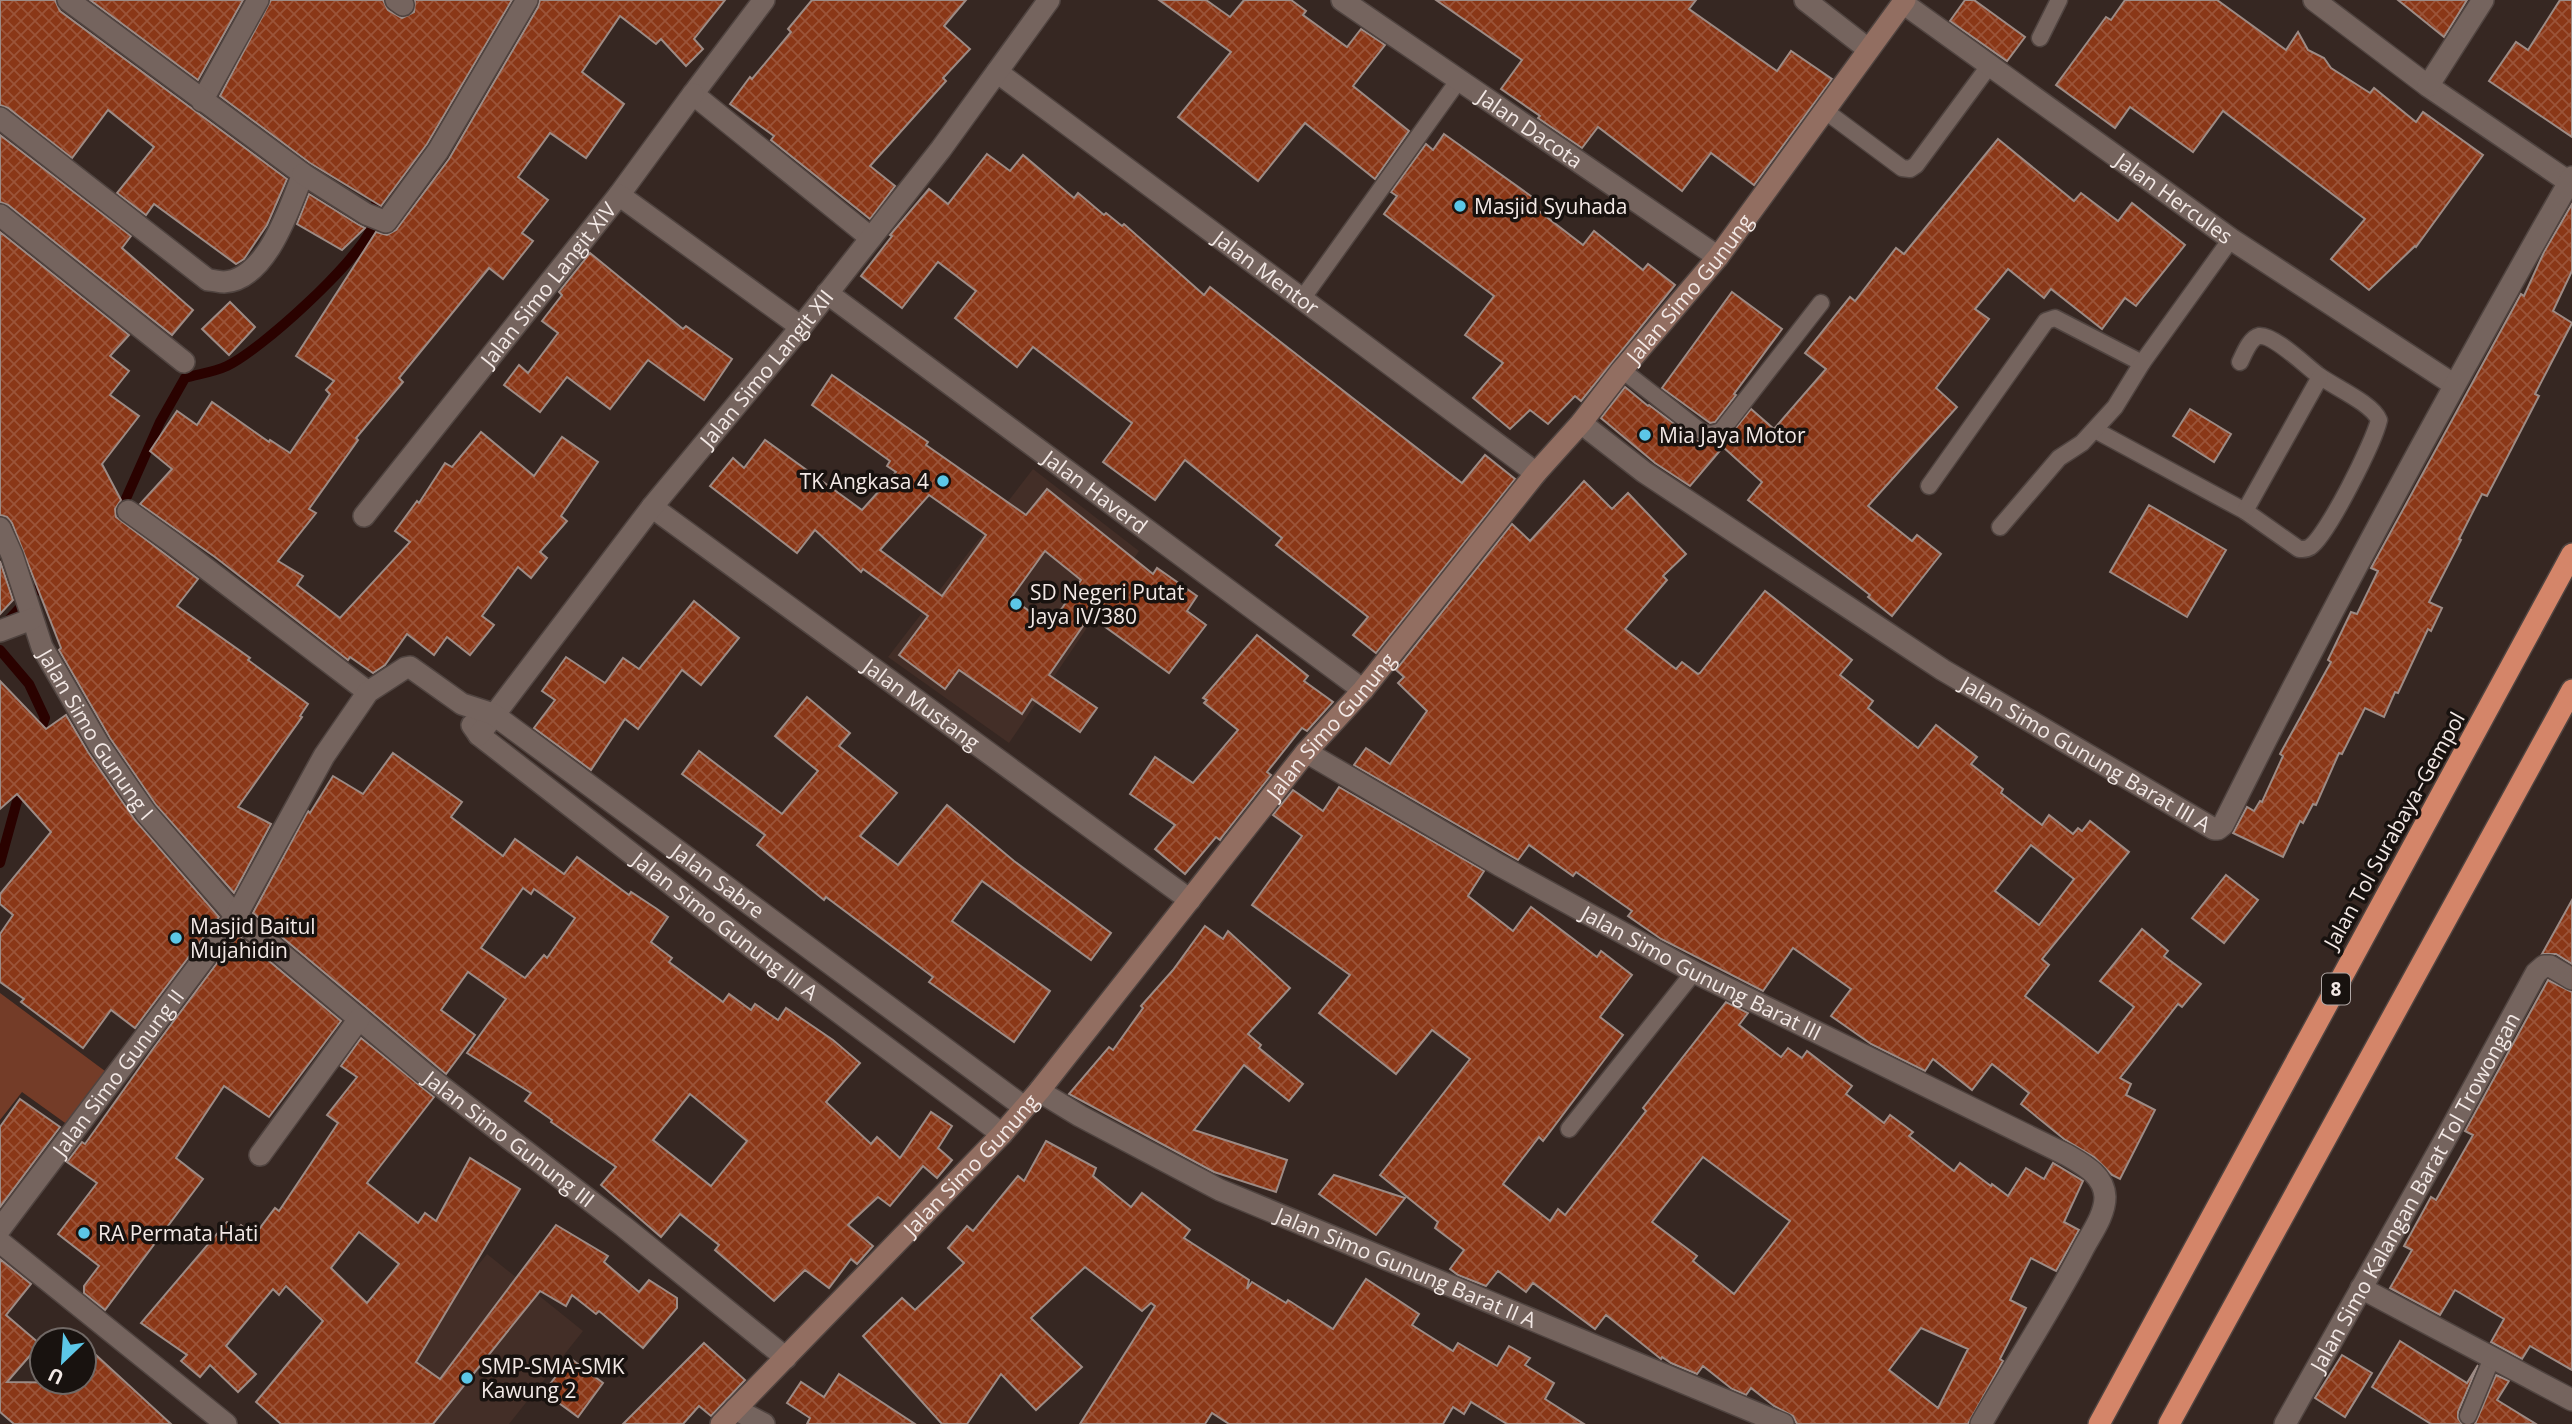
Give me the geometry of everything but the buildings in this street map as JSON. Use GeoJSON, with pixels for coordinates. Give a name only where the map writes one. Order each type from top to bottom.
{"type":"FeatureCollection","features":[{"type":"Feature","properties":{"kind":"highway","name":"Jalan Tol Surabaya–Gempol"},"geometry":{"type":"LineString","coordinates":[[2099,1424],[2572,554]]}},
{"type":"Feature","properties":{"kind":"highway"},"geometry":{"type":"LineString","coordinates":[[2169,1424],[2572,690]]}},
{"type":"Feature","properties":{"kind":"main road","name":"Jalan Simo Gunung"},"geometry":{"type":"LineString","coordinates":[[728,1417],[1002,1134],[1039,1091],[1306,752],[1363,690],[1536,473],[1581,423],[1622,370],[1718,257],[1904,1]]}},
{"type":"Feature","properties":{"kind":"street"},"geometry":{"type":"LineString","coordinates":[[68,0],[303,174],[373,217],[386,222],[438,152],[527,0]]}},
{"type":"Feature","properties":{"kind":"street"},"geometry":{"type":"LineString","coordinates":[[202,101],[258,0]]}},
{"type":"Feature","properties":{"kind":"street"},"geometry":{"type":"LineString","coordinates":[[619,195],[764,0]]}},
{"type":"Feature","properties":{"kind":"street","name":"Jalan Simo Langit XII"},"geometry":{"type":"LineString","coordinates":[[479,735],[652,507],[801,327],[941,149],[1049,0]]}},
{"type":"Feature","properties":{"kind":"street","name":"Jalan Dacota"},"geometry":{"type":"LineString","coordinates":[[1342,0],[1718,257]]}},
{"type":"Feature","properties":{"kind":"street"},"geometry":{"type":"LineString","coordinates":[[1805,0],[1868,49]]}},
{"type":"Feature","properties":{"kind":"street"},"geometry":{"type":"LineString","coordinates":[[2314,0],[2428,86],[2570,180]]}},
{"type":"Feature","properties":{"kind":"street"},"geometry":{"type":"LineString","coordinates":[[2428,86],[2483,0]]}},
{"type":"Feature","properties":{"kind":"street","name":"Jalan Hercules"},"geometry":{"type":"LineString","coordinates":[[1904,1],[1989,66],[2231,239],[2453,384]]}},
{"type":"Feature","properties":{"kind":"street","name":"Jalan Mentor"},"geometry":{"type":"LineString","coordinates":[[997,72],[1536,473]]}},
{"type":"Feature","properties":{"kind":"street"},"geometry":{"type":"LineString","coordinates":[[693,94],[871,238]]}},
{"type":"Feature","properties":{"kind":"street"},"geometry":{"type":"LineString","coordinates":[[0,118],[208,280],[225,282],[250,271],[274,243],[303,174]]}},
{"type":"Feature","properties":{"kind":"street","name":"Jalan Simo Gunung Barat III A"},"geometry":{"type":"LineString","coordinates":[[1581,423],[1644,472],[1942,670],[2218,830],[2224,825],[2298,674],[2453,384],[2570,180]]}},
{"type":"Feature","properties":{"kind":"street","name":"Jalan Simo Langit XIV"},"geometry":{"type":"LineString","coordinates":[[364,516],[619,195],[801,327]]}},
{"type":"Feature","properties":{"kind":"street"},"geometry":{"type":"LineString","coordinates":[[0,215],[184,362]]}},
{"type":"Feature","properties":{"kind":"street","name":"Jalan Haverd"},"geometry":{"type":"LineString","coordinates":[[827,293],[1363,690]]}},
{"type":"Feature","properties":{"kind":"street","name":"Jalan Mustang"},"geometry":{"type":"LineString","coordinates":[[652,507],[1190,900]]}},
{"type":"Feature","properties":{"kind":"street"},"geometry":{"type":"LineString","coordinates":[[128,512],[368,692]]}},
{"type":"Feature","properties":{"kind":"street","name":"Jalan Simo Gunung I"},"geometry":{"type":"LineString","coordinates":[[0,528],[48,658],[99,745],[146,813],[236,916]]}},
{"type":"Feature","properties":{"kind":"street"},"geometry":{"type":"LineString","coordinates":[[5,629],[29,607]]}},
{"type":"Feature","properties":{"kind":"street","name":"Jalan Sabre"},"geometry":{"type":"LineString","coordinates":[[368,692],[405,668],[416,670],[462,704],[493,714],[1024,1108]]}},
{"type":"Feature","properties":{"kind":"street","name":"Jalan Simo Gunung II"},"geometry":{"type":"LineString","coordinates":[[4,1216],[236,916],[324,756],[368,692]]}},
{"type":"Feature","properties":{"kind":"street","name":"Jalan Simo Gunung III A"},"geometry":{"type":"LineString","coordinates":[[462,704],[479,735],[752,948],[1002,1134]]}},
{"type":"Feature","properties":{"kind":"street","name":"Jalan Simo Gunung Barat III"},"geometry":{"type":"LineString","coordinates":[[1306,752],[1499,865],[1695,972],[2067,1155],[2091,1170],[2102,1182],[2105,1196],[2103,1211],[2061,1290],[1981,1424]]}},
{"type":"Feature","properties":{"kind":"street","name":"Jalan Simo Gunung III"},"geometry":{"type":"LineString","coordinates":[[236,916],[425,1074],[623,1226],[786,1358]]}},
{"type":"Feature","properties":{"kind":"street","name":"Jalan Simo Kalangan Barat Tol Trowongan"},"geometry":{"type":"LineString","coordinates":[[2285,1424],[2536,973],[2544,966],[2550,966],[2572,979]]}},
{"type":"Feature","properties":{"kind":"street"},"geometry":{"type":"LineString","coordinates":[[260,1155],[359,1019]]}},
{"type":"Feature","properties":{"kind":"street","name":"Jalan Simo Gunung Barat II A"},"geometry":{"type":"LineString","coordinates":[[1039,1091],[1080,1116],[1220,1190],[1783,1424]]}},
{"type":"Feature","properties":{"kind":"street"},"geometry":{"type":"LineString","coordinates":[[0,1242],[226,1424]]}},
{"type":"Feature","properties":{"kind":"street"},"geometry":{"type":"LineString","coordinates":[[2361,1288],[2572,1401]]}},
{"type":"Feature","properties":{"kind":"street"},"geometry":{"type":"LineString","coordinates":[[728,1417],[764,1424]]}},
{"type":"Feature","properties":{"kind":"lane"},"geometry":{"type":"LineString","coordinates":[[2040,38],[2059,0]]}},
{"type":"Feature","properties":{"kind":"lane"},"geometry":{"type":"LineString","coordinates":[[1824,110],[1902,168],[1910,169],[1916,165],[1989,66]]}},
{"type":"Feature","properties":{"kind":"lane"},"geometry":{"type":"LineString","coordinates":[[1302,299],[1458,81]]}},
{"type":"Feature","properties":{"kind":"lane"},"geometry":{"type":"LineString","coordinates":[[2000,527],[2059,458],[2082,443],[2115,407],[2142,363],[2231,239]]}},
{"type":"Feature","properties":{"kind":"lane"},"geometry":{"type":"LineString","coordinates":[[1622,370],[1699,430],[1715,434],[1722,430],[1821,303]]}},
{"type":"Feature","properties":{"kind":"lane"},"geometry":{"type":"LineString","coordinates":[[1929,485],[2050,318],[2055,318],[2142,363]]}},
{"type":"Feature","properties":{"kind":"lane"},"geometry":{"type":"LineString","coordinates":[[2095,430],[2245,511],[2299,549],[2306,549],[2312,546],[2335,514],[2379,420],[2369,408],[2320,377],[2272,339],[2262,336],[2254,339],[2240,362]]}},
{"type":"Feature","properties":{"kind":"lane"},"geometry":{"type":"LineString","coordinates":[[2245,511],[2320,377]]}},
{"type":"Feature","properties":{"kind":"lane"},"geometry":{"type":"LineString","coordinates":[[1569,1129],[1695,972]]}},
{"type":"Feature","properties":{"kind":"lane"},"geometry":{"type":"LineString","coordinates":[[2468,1416],[2492,1358]]}},
{"type":"Feature","properties":{"kind":"shaded area","name":"SD Negeri Putat Jaya IV/380"},"geometry":{"type":"Polygon","coordinates":[[[1033,469],[1139,551],[1009,743],[888,657],[1033,469]]]}},
{"type":"Feature","properties":{"kind":"shaded area"},"geometry":{"type":"Polygon","coordinates":[[[0,993],[109,1074],[68,1125],[22,1092],[0,1120],[0,993]]]}},
{"type":"Feature","properties":{"kind":"shaded area","name":"SMP-SMA-SMK Kawung 2"},"geometry":{"type":"Polygon","coordinates":[[[487,1254],[583,1331],[509,1424],[350,1424],[487,1254]]]}},
{"type":"Feature","properties":{"kind":"waterway"},"geometry":{"type":"LineString","coordinates":[[107,519],[124,503],[160,422],[185,378],[222,368],[242,357],[284,325],[328,283],[362,244],[372,226],[378,192]]}},
{"type":"Feature","properties":{"kind":"waterway"},"geometry":{"type":"LineString","coordinates":[[5,624],[45,581]]}},
{"type":"Feature","properties":{"kind":"waterway"},"geometry":{"type":"LineString","coordinates":[[0,650],[29,684],[45,718],[39,736]]}},
{"type":"Feature","properties":{"kind":"waterway"},"geometry":{"type":"LineString","coordinates":[[0,863],[22,783]]}},
{"type":"Feature","properties":{"kind":"place","name":"Masjid Syuhada"},"geometry":{"type":"Point","coordinates":[1460,206]}},
{"type":"Feature","properties":{"kind":"place","name":"Mia Jaya Motor"},"geometry":{"type":"Point","coordinates":[1645,435]}},
{"type":"Feature","properties":{"kind":"place","name":"TK Angkasa 4"},"geometry":{"type":"Point","coordinates":[943,481]}},
{"type":"Feature","properties":{"kind":"place","name":"SD Negeri Putat Jaya IV/380"},"geometry":{"type":"Point","coordinates":[1016,604]}},
{"type":"Feature","properties":{"kind":"place","name":"Masjid Baitul Mujahidin"},"geometry":{"type":"Point","coordinates":[176,938]}},
{"type":"Feature","properties":{"kind":"place","name":"RA Permata Hati"},"geometry":{"type":"Point","coordinates":[84,1233]}},
{"type":"Feature","properties":{"kind":"place","name":"SMP-SMA-SMK Kawung 2"},"geometry":{"type":"Point","coordinates":[467,1378]}}]}
